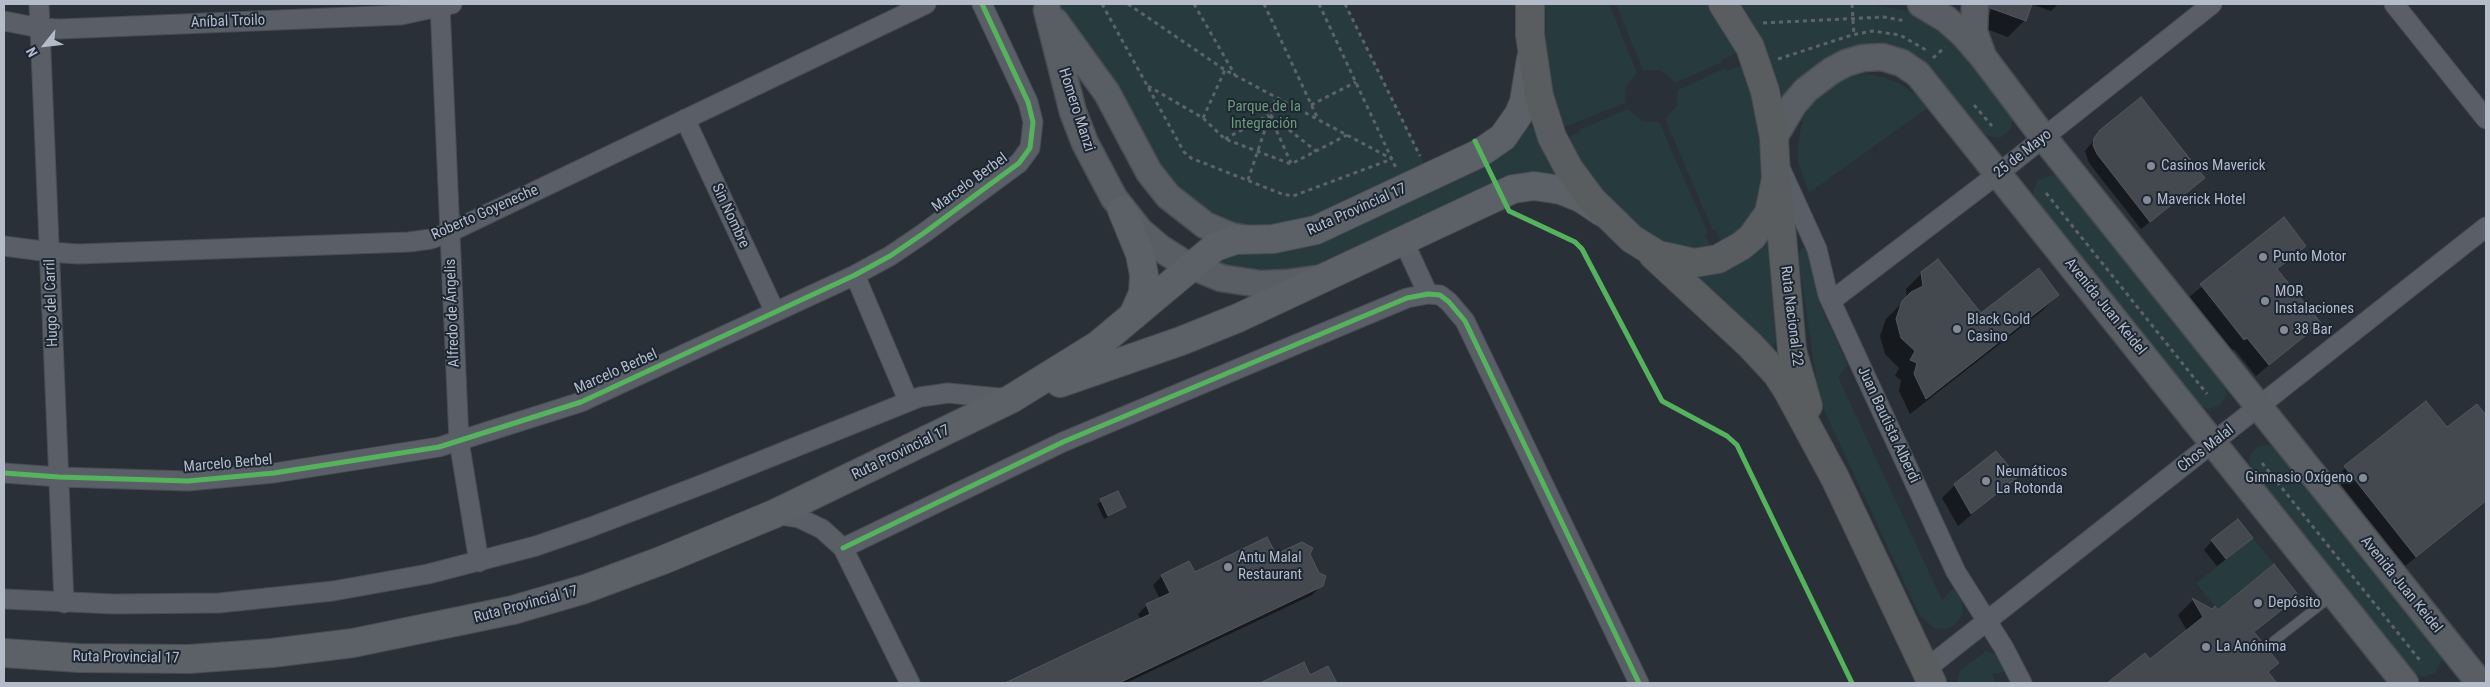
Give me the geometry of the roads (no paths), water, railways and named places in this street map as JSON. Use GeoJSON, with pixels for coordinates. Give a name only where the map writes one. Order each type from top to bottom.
{"type":"FeatureCollection","features":[{"type":"Feature","properties":{"kind":"highway"},"geometry":{"type":"LineString","coordinates":[[1530,4],[1531,53],[1539,96],[1552,136],[1569,169],[1605,214],[1646,249],[1669,259],[1694,263],[1718,259],[1730,254],[1747,241],[1761,226],[1769,213],[1775,158]]}},
{"type":"Feature","properties":{"kind":"highway","name":"Ruta Nacional 22"},"geometry":{"type":"LineString","coordinates":[[1723,4],[1739,27],[1758,67],[1765,91],[1775,158],[1792,350],[1802,387],[1835,478]]}},
{"type":"Feature","properties":{"kind":"highway","name":"Ruta Nacional 22"},"geometry":{"type":"LineString","coordinates":[[1646,249],[1764,359],[1793,400],[1835,478],[1929,676]]}},
{"type":"Feature","properties":{"kind":"main road"},"geometry":{"type":"LineString","coordinates":[[1975,4],[1974,32],[1983,57]]}},
{"type":"Feature","properties":{"kind":"main road","name":"Avenida Juan Keidel"},"geometry":{"type":"LineString","coordinates":[[1930,5],[1964,35],[1983,57],[2044,138],[2476,677]]}},
{"type":"Feature","properties":{"kind":"main road","name":"Homero Manzi"},"geometry":{"type":"LineString","coordinates":[[1045,7],[1078,128],[1099,173],[1122,210],[1150,240],[1190,267],[1221,278],[1260,284],[1300,282],[1330,275]]}},
{"type":"Feature","properties":{"kind":"main road","name":"Homero Manzi"},"geometry":{"type":"LineString","coordinates":[[1045,7],[1102,85],[1149,172],[1168,196],[1204,225],[1231,236],[1247,239]]}},
{"type":"Feature","properties":{"kind":"main road","name":"Ruta Provincial 17"},"geometry":{"type":"LineString","coordinates":[[4,653],[78,658],[189,659],[272,654],[362,642],[475,619],[567,594],[656,563],[774,514],[1011,399],[1080,358],[1215,247],[1247,239],[1273,239],[1316,230],[1493,146],[1503,137],[1519,114],[1524,102],[1531,53]]}},
{"type":"Feature","properties":{"kind":"main road","name":"Avenida Juan Keidel"},"geometry":{"type":"LineString","coordinates":[[1775,158],[1793,105],[1822,77],[1854,59],[1882,58],[1902,63],[1918,74],[2405,683]]}},
{"type":"Feature","properties":{"kind":"main road","name":"Ruta Provincial 17"},"geometry":{"type":"LineString","coordinates":[[1011,399],[1201,334],[1493,197],[1523,187],[1547,187],[1566,191],[1581,198],[1605,214]]}},
{"type":"Feature","properties":{"kind":"main road"},"geometry":{"type":"LineString","coordinates":[[1122,210],[1140,254],[1144,274],[1141,302],[1131,318]]}},
{"type":"Feature","properties":{"kind":"street","name":"Hugo del Carril"},"geometry":{"type":"LineString","coordinates":[[39,4],[64,603]]}},
{"type":"Feature","properties":{"kind":"street","name":"Roberto Goyeneche"},"geometry":{"type":"LineString","coordinates":[[4,246],[50,252],[88,253],[410,242],[431,239],[450,232],[926,4]]}},
{"type":"Feature","properties":{"kind":"street","name":"Marcelo Berbel"},"geometry":{"type":"LineString","coordinates":[[4,473],[59,477],[188,481],[246,477],[401,454],[459,441],[581,402],[855,275],[890,256],[924,233],[1012,169],[1030,148],[1033,122],[1028,102],[982,4]]}},
{"type":"Feature","properties":{"kind":"street","name":"25 de Mayo"},"geometry":{"type":"LineString","coordinates":[[1831,302],[2044,138],[2212,4]]}},
{"type":"Feature","properties":{"kind":"street"},"geometry":{"type":"LineString","coordinates":[[2394,4],[2486,119]]}},
{"type":"Feature","properties":{"kind":"street","name":"Aníbal Troilo"},"geometry":{"type":"LineString","coordinates":[[4,21],[40,28],[402,14],[444,5]]}},
{"type":"Feature","properties":{"kind":"street","name":"Alfredo de Ángelis"},"geometry":{"type":"LineString","coordinates":[[444,5],[450,232],[459,441],[479,562]]}},
{"type":"Feature","properties":{"kind":"street","name":"Sin Nombre"},"geometry":{"type":"LineString","coordinates":[[685,119],[775,312]]}},
{"type":"Feature","properties":{"kind":"street","name":"Juan Bautista Alberdi"},"geometry":{"type":"LineString","coordinates":[[1775,158],[1817,249],[1831,302],[1956,572],[2004,648],[2022,683]]}},
{"type":"Feature","properties":{"kind":"street","name":"Chos Malal"},"geometry":{"type":"LineString","coordinates":[[1929,676],[1987,621],[2486,228]]}},
{"type":"Feature","properties":{"kind":"street"},"geometry":{"type":"LineString","coordinates":[[1403,240],[1428,294]]}},
{"type":"Feature","properties":{"kind":"street"},"geometry":{"type":"LineString","coordinates":[[855,275],[908,400]]}},
{"type":"Feature","properties":{"kind":"street"},"geometry":{"type":"LineString","coordinates":[[843,548],[1062,442],[1406,298],[1428,294],[1440,295],[1449,302],[1464,321],[1639,683]]}},
{"type":"Feature","properties":{"kind":"street"},"geometry":{"type":"LineString","coordinates":[[4,599],[64,603],[219,604],[333,591],[419,576],[536,546],[640,509],[908,400],[933,394],[948,393],[1011,399]]}},
{"type":"Feature","properties":{"kind":"street"},"geometry":{"type":"LineString","coordinates":[[774,514],[799,518],[822,529],[843,548],[910,683]]}},
{"type":"Feature","properties":{"kind":"lane"},"geometry":{"type":"LineString","coordinates":[[2274,642],[2334,594]]}},
{"type":"Feature","properties":{"kind":"place","name":"Casinos Maverick"},"geometry":{"type":"Point","coordinates":[2151,166]}},
{"type":"Feature","properties":{"kind":"place","name":"Maverick Hotel"},"geometry":{"type":"Point","coordinates":[2147,200]}},
{"type":"Feature","properties":{"kind":"place","name":"Punto Motor"},"geometry":{"type":"Point","coordinates":[2263,257]}},
{"type":"Feature","properties":{"kind":"place","name":"MOR Instalaciones"},"geometry":{"type":"Point","coordinates":[2265,301]}},
{"type":"Feature","properties":{"kind":"place","name":"Black Gold Casino"},"geometry":{"type":"Point","coordinates":[1957,329]}},
{"type":"Feature","properties":{"kind":"place","name":"38 Bar"},"geometry":{"type":"Point","coordinates":[2284,330]}},
{"type":"Feature","properties":{"kind":"place","name":"Gimnasio Oxígeno"},"geometry":{"type":"Point","coordinates":[2363,478]}},
{"type":"Feature","properties":{"kind":"place","name":"Neumáticos La Rotonda"},"geometry":{"type":"Point","coordinates":[1986,481]}},
{"type":"Feature","properties":{"kind":"place","name":"Antu Malal Restaurant"},"geometry":{"type":"Point","coordinates":[1228,567]}},
{"type":"Feature","properties":{"kind":"place","name":"Depósito"},"geometry":{"type":"Point","coordinates":[2258,603]}},
{"type":"Feature","properties":{"kind":"place","name":"La Anónima"},"geometry":{"type":"Point","coordinates":[2206,647]}},
{"type":"Feature","properties":{"kind":"park label","name":"Parque de la Integración"},"geometry":{"type":"Point","coordinates":[1264,116]}}]}
